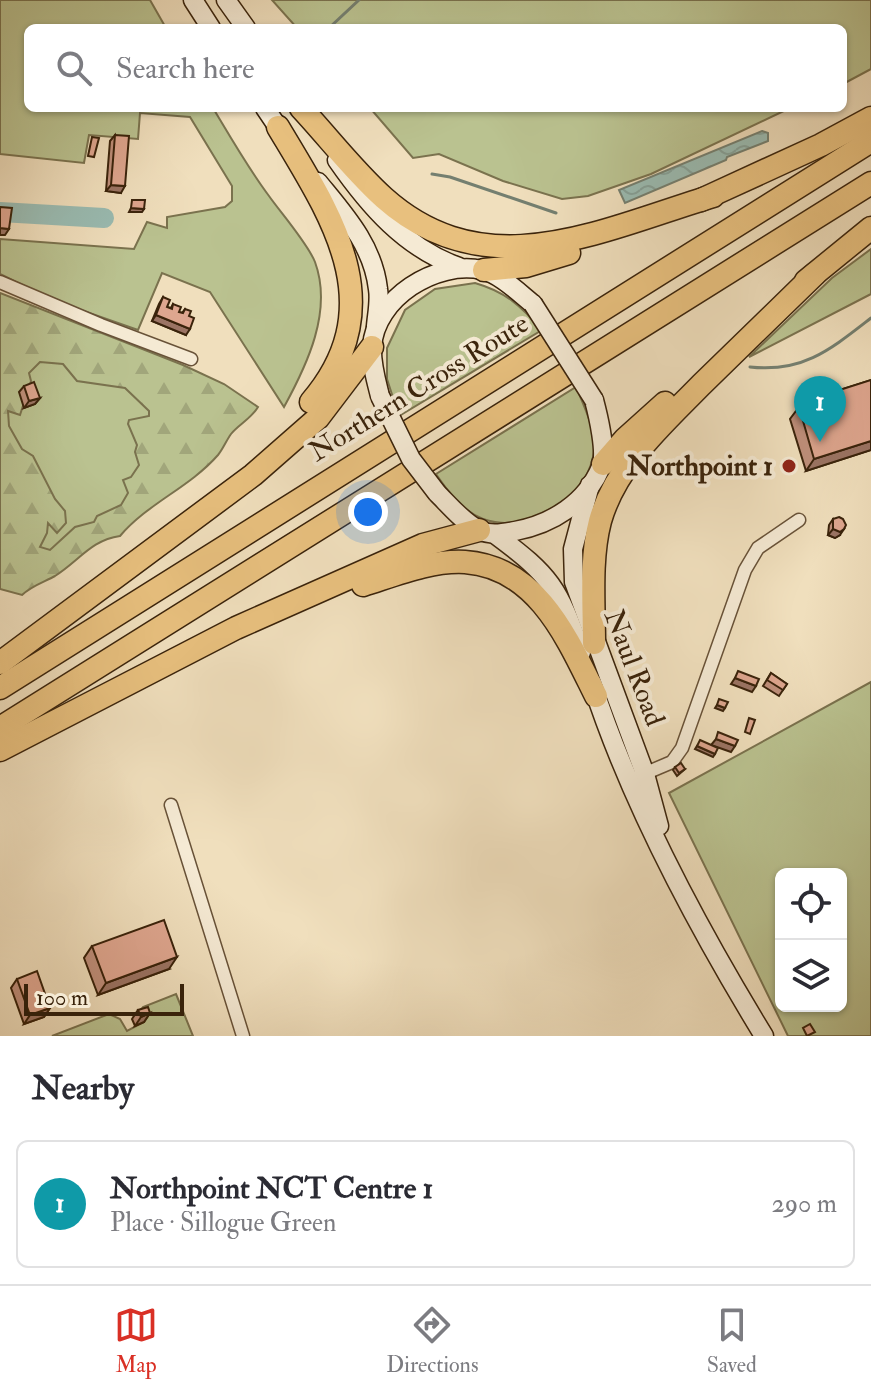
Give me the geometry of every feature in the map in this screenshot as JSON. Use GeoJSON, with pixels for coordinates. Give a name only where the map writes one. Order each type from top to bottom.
{"type":"FeatureCollection","features":[{"type":"Feature","properties":{"kind":"highway"},"geometry":{"type":"LineString","coordinates":[[305,112],[384,198],[413,219],[465,242],[496,248],[537,247],[713,196]]}},
{"type":"Feature","properties":{"kind":"highway"},"geometry":{"type":"LineString","coordinates":[[473,269],[526,266],[572,253],[713,196],[871,118]]}},
{"type":"Feature","properties":{"kind":"highway"},"geometry":{"type":"LineString","coordinates":[[193,520],[272,448],[326,385],[346,338],[352,294],[345,254],[321,199],[278,127]]}},
{"type":"Feature","properties":{"kind":"highway","name":"Northern Cross Route"},"geometry":{"type":"LineString","coordinates":[[0,688],[871,141]]}},
{"type":"Feature","properties":{"kind":"highway"},"geometry":{"type":"LineString","coordinates":[[0,728],[871,183]]}},
{"type":"Feature","properties":{"kind":"highway"},"geometry":{"type":"LineString","coordinates":[[603,464],[631,434],[871,228]]}},
{"type":"Feature","properties":{"kind":"highway"},"geometry":{"type":"LineString","coordinates":[[594,643],[595,555],[600,522],[625,468],[653,434],[815,274]]}},
{"type":"Feature","properties":{"kind":"highway"},"geometry":{"type":"LineString","coordinates":[[0,663],[253,475],[318,418],[374,337]]}},
{"type":"Feature","properties":{"kind":"highway"},"geometry":{"type":"LineString","coordinates":[[0,750],[236,628],[423,545],[487,532]]}},
{"type":"Feature","properties":{"kind":"highway"},"geometry":{"type":"LineString","coordinates":[[236,628],[408,570],[464,562],[484,565],[507,574],[542,603],[564,633],[596,696]]}},
{"type":"Feature","properties":{"kind":"main road"},"geometry":{"type":"LineString","coordinates":[[193,0],[208,24]]}},
{"type":"Feature","properties":{"kind":"main road"},"geometry":{"type":"LineString","coordinates":[[226,0],[243,24]]}},
{"type":"Feature","properties":{"kind":"main road"},"geometry":{"type":"LineString","coordinates":[[268,112],[352,224],[371,256],[378,290],[375,376],[380,396],[411,459],[437,493],[487,532],[539,526],[560,516],[590,485],[603,464],[599,417],[594,400],[533,304],[473,269],[433,258],[401,235],[360,194],[304,112]]}},
{"type":"Feature","properties":{"kind":"main road"},"geometry":{"type":"LineString","coordinates":[[374,337],[393,302],[410,287],[445,270],[473,269]]}},
{"type":"Feature","properties":{"kind":"main road","name":"Naul Road"},"geometry":{"type":"LineString","coordinates":[[590,485],[573,549],[574,582],[637,777],[671,867],[730,980],[764,1036]]}},
{"type":"Feature","properties":{"kind":"main road","name":"Naul Road"},"geometry":{"type":"LineString","coordinates":[[487,532],[534,564],[559,594],[596,696],[637,777]]}},
{"type":"Feature","properties":{"kind":"street"},"geometry":{"type":"LineString","coordinates":[[0,282],[191,359]]}},
{"type":"Feature","properties":{"kind":"street"},"geometry":{"type":"LineString","coordinates":[[637,777],[672,762],[682,748],[745,570],[758,548],[799,520]]}},
{"type":"Feature","properties":{"kind":"street"},"geometry":{"type":"LineString","coordinates":[[171,805],[243,1036]]}},
{"type":"Feature","properties":{"kind":"green space"},"geometry":{"type":"Polygon","coordinates":[[[0,0],[150,0],[164,24],[24,24],[24,112],[215,112],[254,175],[307,246],[320,281],[321,299],[315,337],[284,407],[210,292],[162,273],[138,330],[55,301],[0,274],[0,239],[134,249],[147,222],[167,228],[167,217],[225,207],[232,201],[232,186],[190,117],[140,113],[138,139],[89,135],[84,163],[0,154],[0,0]]]}},
{"type":"Feature","properties":{"kind":"green space"},"geometry":{"type":"Polygon","coordinates":[[[272,0],[871,0],[871,69],[847,82],[847,24],[293,24],[272,0]]]}},
{"type":"Feature","properties":{"kind":"green space"},"geometry":{"type":"Polygon","coordinates":[[[373,112],[782,112],[651,174],[588,196],[562,199],[503,181],[439,154],[413,158],[373,112]]]}},
{"type":"Feature","properties":{"kind":"green space"},"geometry":{"type":"Polygon","coordinates":[[[871,249],[871,294],[749,357],[832,278],[871,249]]]}},
{"type":"Feature","properties":{"kind":"green space"},"geometry":{"type":"Polygon","coordinates":[[[475,283],[512,301],[542,330],[399,416],[387,379],[387,348],[405,310],[435,289],[475,283]]]}},
{"type":"Feature","properties":{"kind":"green space"},"geometry":{"type":"Polygon","coordinates":[[[0,293],[183,365],[224,384],[258,407],[231,434],[207,467],[143,514],[120,536],[93,546],[55,576],[22,595],[0,589],[0,293]],[[40,362],[29,373],[31,381],[20,415],[8,411],[9,426],[22,449],[33,456],[55,499],[65,511],[66,523],[57,533],[48,523],[40,547],[50,550],[75,527],[94,522],[97,516],[121,505],[128,493],[123,480],[131,477],[139,465],[129,420],[149,416],[149,411],[125,388],[77,381],[63,364],[40,362]]]}},
{"type":"Feature","properties":{"kind":"green space"},"geometry":{"type":"Polygon","coordinates":[[[37,347],[145,382],[152,410],[137,507],[51,559],[39,556],[12,442],[0,409],[37,347]]]}},
{"type":"Feature","properties":{"kind":"green space"},"geometry":{"type":"Polygon","coordinates":[[[576,387],[590,421],[594,439],[593,457],[578,488],[551,511],[518,523],[483,519],[456,500],[436,474],[576,387]]]}},
{"type":"Feature","properties":{"kind":"green space"},"geometry":{"type":"Polygon","coordinates":[[[871,682],[871,1036],[788,1036],[776,1012],[847,1012],[847,868],[775,868],[775,1009],[669,793],[871,682]]]}},
{"type":"Feature","properties":{"kind":"green space"},"geometry":{"type":"Polygon","coordinates":[[[176,994],[193,1036],[52,1036],[109,1014],[120,1019],[127,1031],[144,1022],[140,1011],[143,1007],[176,994]]]}},
{"type":"Feature","properties":{"kind":"water"},"geometry":{"type":"Polygon","coordinates":[[[762,131],[768,133],[768,141],[625,203],[619,190],[762,131]]]}},
{"type":"Feature","properties":{"kind":"building"},"geometry":{"type":"Polygon","coordinates":[[[115,135],[129,136],[125,186],[111,185],[115,135]]]}},
{"type":"Feature","properties":{"kind":"building"},"geometry":{"type":"Polygon","coordinates":[[[92,137],[99,138],[94,157],[88,156],[92,137]]]}},
{"type":"Feature","properties":{"kind":"building"},"geometry":{"type":"Polygon","coordinates":[[[132,200],[145,200],[144,209],[131,208],[132,200]]]}},
{"type":"Feature","properties":{"kind":"building"},"geometry":{"type":"Polygon","coordinates":[[[0,207],[12,208],[9,229],[0,228],[0,207]]]}},
{"type":"Feature","properties":{"kind":"building"},"geometry":{"type":"Polygon","coordinates":[[[163,297],[170,300],[167,307],[172,309],[173,304],[181,307],[179,312],[183,313],[185,309],[191,311],[189,316],[194,318],[190,329],[156,315],[163,297]]]}},
{"type":"Feature","properties":{"kind":"building"},"geometry":{"type":"Polygon","coordinates":[[[871,380],[871,441],[814,459],[799,407],[806,405],[805,401],[871,380]]]}},
{"type":"Feature","properties":{"kind":"building"},"geometry":{"type":"Polygon","coordinates":[[[34,382],[40,398],[29,401],[24,386],[34,382]]]}},
{"type":"Feature","properties":{"kind":"building"},"geometry":{"type":"Polygon","coordinates":[[[839,517],[846,525],[840,532],[833,529],[833,519],[839,517]]]}},
{"type":"Feature","properties":{"kind":"building"},"geometry":{"type":"Polygon","coordinates":[[[738,671],[759,679],[756,686],[735,678],[738,671]]]}},
{"type":"Feature","properties":{"kind":"building"},"geometry":{"type":"Polygon","coordinates":[[[771,673],[787,684],[783,690],[767,680],[771,673]]]}},
{"type":"Feature","properties":{"kind":"building"},"geometry":{"type":"Polygon","coordinates":[[[719,699],[728,702],[725,708],[717,705],[719,699]]]}},
{"type":"Feature","properties":{"kind":"building"},"geometry":{"type":"Polygon","coordinates":[[[749,718],[755,720],[750,734],[745,732],[749,718]]]}},
{"type":"Feature","properties":{"kind":"building"},"geometry":{"type":"Polygon","coordinates":[[[718,732],[738,740],[735,746],[716,739],[718,732]]]}},
{"type":"Feature","properties":{"kind":"building"},"geometry":{"type":"Polygon","coordinates":[[[700,740],[718,748],[715,754],[697,746],[700,740]]]}},
{"type":"Feature","properties":{"kind":"building"},"geometry":{"type":"Polygon","coordinates":[[[681,763],[685,769],[679,773],[675,767],[681,763]]]}},
{"type":"Feature","properties":{"kind":"building"},"geometry":{"type":"Polygon","coordinates":[[[164,920],[177,957],[106,983],[92,946],[164,920]]]}},
{"type":"Feature","properties":{"kind":"building"},"geometry":{"type":"Polygon","coordinates":[[[37,971],[50,1008],[30,1015],[17,979],[37,971]]]}},
{"type":"Feature","properties":{"kind":"building"},"geometry":{"type":"Polygon","coordinates":[[[148,1007],[150,1013],[141,1017],[138,1010],[148,1007]]]}},
{"type":"Feature","properties":{"kind":"building"},"geometry":{"type":"Polygon","coordinates":[[[810,1024],[815,1032],[807,1036],[803,1028],[810,1024]]]}},
{"type":"Feature","properties":{"kind":"waterway"},"geometry":{"type":"LineString","coordinates":[[333,24],[359,0]]}},
{"type":"Feature","properties":{"kind":"waterway"},"geometry":{"type":"LineString","coordinates":[[432,174],[450,177],[556,213]]}},
{"type":"Feature","properties":{"kind":"waterway"},"geometry":{"type":"LineString","coordinates":[[0,212],[104,218]]}},
{"type":"Feature","properties":{"kind":"waterway"},"geometry":{"type":"LineString","coordinates":[[750,367],[769,368],[801,362],[829,349],[871,318]]}},
{"type":"Feature","properties":{"kind":"place","name":"Northpoint NCT Centre 1"},"geometry":{"type":"Point","coordinates":[820,442]}},
{"type":"Feature","properties":{"kind":"place","name":"Northpoint 1"},"geometry":{"type":"Point","coordinates":[789,466]}}]}
